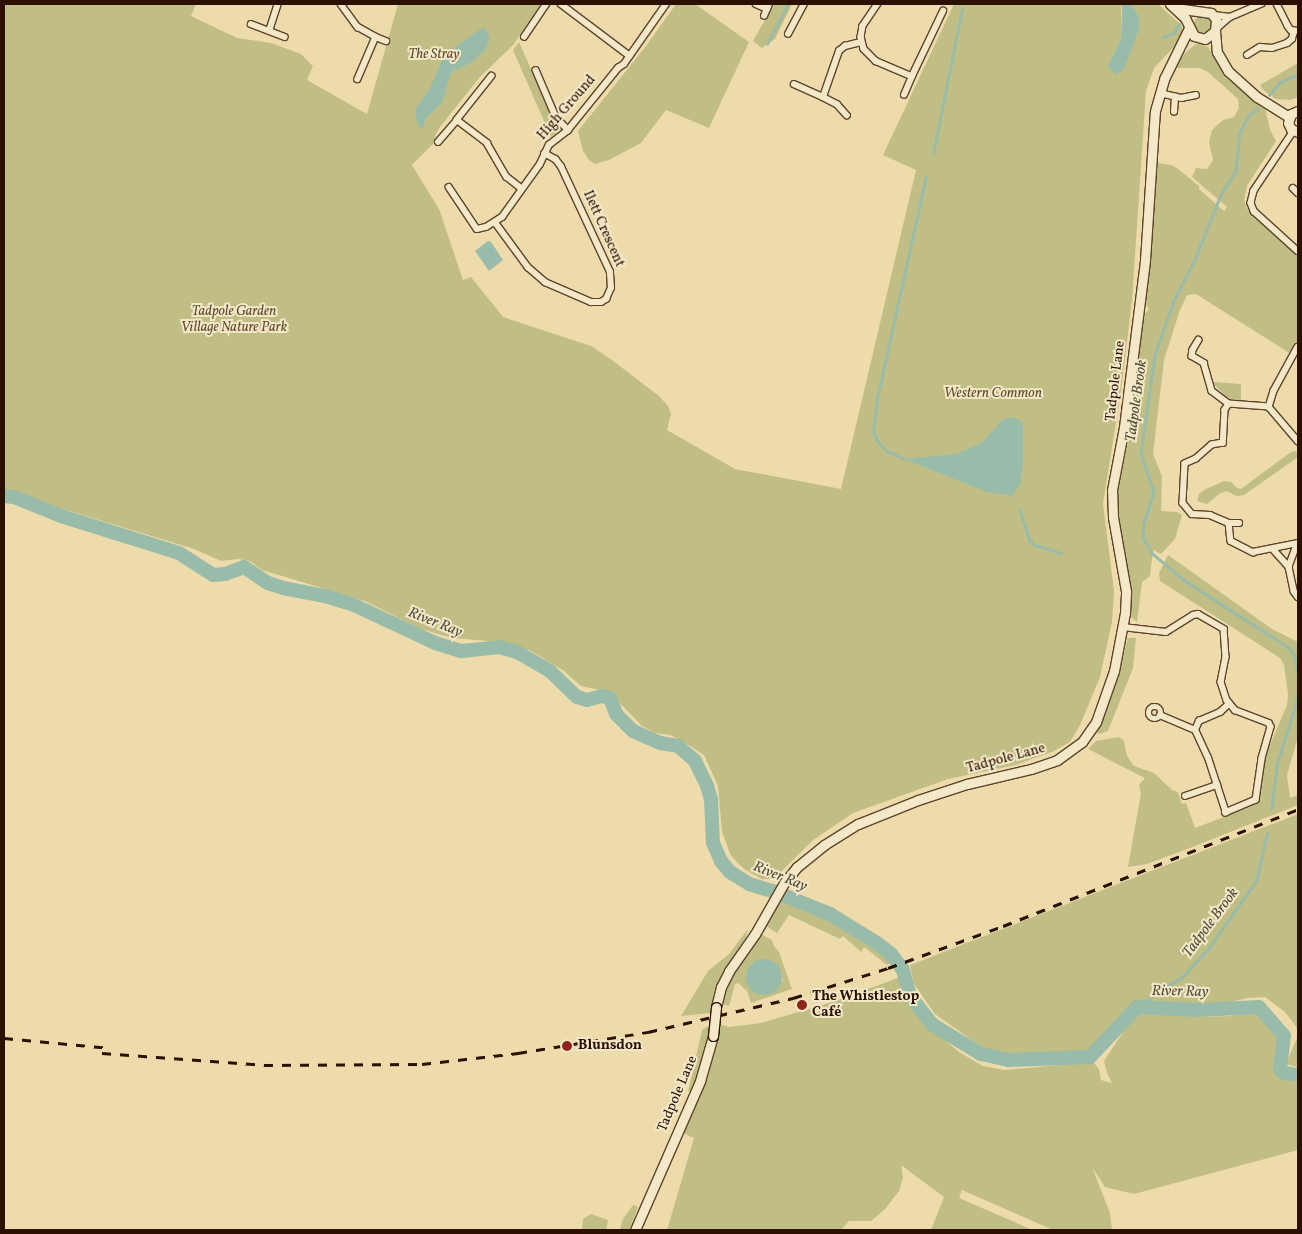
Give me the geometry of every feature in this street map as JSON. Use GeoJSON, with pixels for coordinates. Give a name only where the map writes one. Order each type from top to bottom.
{"type":"FeatureCollection","features":[{"type":"Feature","properties":{"kind":"street"},"geometry":{"type":"LineString","coordinates":[[269,31],[278,4]]}},
{"type":"Feature","properties":{"kind":"street"},"geometry":{"type":"LineString","coordinates":[[341,4],[358,27],[386,41]]}},
{"type":"Feature","properties":{"kind":"street"},"geometry":{"type":"LineString","coordinates":[[524,37],[546,4]]}},
{"type":"Feature","properties":{"kind":"street"},"geometry":{"type":"LineString","coordinates":[[561,4],[630,56]]}},
{"type":"Feature","properties":{"kind":"street","name":"High Ground"},"geometry":{"type":"LineString","coordinates":[[495,222],[509,210],[521,188],[551,144],[568,130],[630,56],[666,4]]}},
{"type":"Feature","properties":{"kind":"street"},"geometry":{"type":"LineString","coordinates":[[756,4],[768,6],[764,16]]}},
{"type":"Feature","properties":{"kind":"street"},"geometry":{"type":"LineString","coordinates":[[788,34],[804,4]]}},
{"type":"Feature","properties":{"kind":"street"},"geometry":{"type":"LineString","coordinates":[[878,4],[863,26],[862,42],[864,49],[871,57],[912,76]]}},
{"type":"Feature","properties":{"kind":"street"},"geometry":{"type":"LineString","coordinates":[[1178,51],[1199,38],[1209,37],[1230,17],[1261,4]]}},
{"type":"Feature","properties":{"kind":"street"},"geometry":{"type":"LineString","coordinates":[[1247,55],[1258,48],[1272,48],[1287,43],[1292,39],[1296,31],[1286,23],[1277,4]]}},
{"type":"Feature","properties":{"kind":"street"},"geometry":{"type":"LineString","coordinates":[[1172,6],[1208,11],[1214,15],[1230,17]]}},
{"type":"Feature","properties":{"kind":"street"},"geometry":{"type":"LineString","coordinates":[[1172,6],[1199,38],[1217,52]]}},
{"type":"Feature","properties":{"kind":"street","name":"Tadpole Lane"},"geometry":{"type":"LineString","coordinates":[[635,1230],[700,1081],[713,1036],[716,1007],[722,987],[729,971],[755,934],[787,878],[824,845],[870,819],[952,788],[1043,765],[1075,748],[1087,736],[1100,713],[1114,671],[1123,627],[1126,590],[1113,517],[1112,490],[1124,427],[1142,288],[1154,121],[1160,94],[1193,14],[1200,10]]}},
{"type":"Feature","properties":{"kind":"street"},"geometry":{"type":"LineString","coordinates":[[904,95],[943,11]]}},
{"type":"Feature","properties":{"kind":"street"},"geometry":{"type":"LineString","coordinates":[[1214,15],[1217,52],[1225,68],[1266,103],[1289,117]]}},
{"type":"Feature","properties":{"kind":"street"},"geometry":{"type":"LineString","coordinates":[[251,24],[285,37]]}},
{"type":"Feature","properties":{"kind":"street"},"geometry":{"type":"LineString","coordinates":[[358,79],[376,37]]}},
{"type":"Feature","properties":{"kind":"street"},"geometry":{"type":"LineString","coordinates":[[823,97],[839,52],[845,46],[862,42]]}},
{"type":"Feature","properties":{"kind":"street"},"geometry":{"type":"LineString","coordinates":[[536,70],[556,117],[568,130]]}},
{"type":"Feature","properties":{"kind":"street"},"geometry":{"type":"LineString","coordinates":[[438,142],[492,76]]}},
{"type":"Feature","properties":{"kind":"street"},"geometry":{"type":"LineString","coordinates":[[794,84],[837,104],[847,114]]}},
{"type":"Feature","properties":{"kind":"street"},"geometry":{"type":"LineString","coordinates":[[1160,94],[1186,98],[1196,95]]}},
{"type":"Feature","properties":{"kind":"street"},"geometry":{"type":"LineString","coordinates":[[1174,112],[1175,97]]}},
{"type":"Feature","properties":{"kind":"street"},"geometry":{"type":"LineString","coordinates":[[1298,111],[1289,117],[1288,124],[1296,132],[1254,192],[1251,203],[1254,211],[1298,251]]}},
{"type":"Feature","properties":{"kind":"street"},"geometry":{"type":"LineString","coordinates":[[457,120],[487,143],[507,177],[521,188]]}},
{"type":"Feature","properties":{"kind":"street","name":"Ilett Crescent"},"geometry":{"type":"LineString","coordinates":[[495,222],[528,267],[545,282],[591,302],[601,302],[606,299],[612,288],[610,272],[561,167],[556,160],[545,154]]}},
{"type":"Feature","properties":{"kind":"street"},"geometry":{"type":"LineString","coordinates":[[450,187],[475,227],[482,229],[495,222]]}},
{"type":"Feature","properties":{"kind":"street"},"geometry":{"type":"LineString","coordinates":[[1200,340],[1193,350],[1193,357],[1204,363],[1212,391],[1229,404],[1269,407],[1298,441]]}},
{"type":"Feature","properties":{"kind":"street"},"geometry":{"type":"LineString","coordinates":[[1269,407],[1274,391],[1298,347]]}},
{"type":"Feature","properties":{"kind":"street"},"geometry":{"type":"LineString","coordinates":[[1229,404],[1225,410],[1223,443],[1212,445],[1196,459],[1185,464],[1182,499],[1184,506],[1192,514],[1207,514],[1229,524],[1239,523]]}},
{"type":"Feature","properties":{"kind":"street"},"geometry":{"type":"LineString","coordinates":[[1229,524],[1230,538],[1235,544],[1253,552],[1298,544]]}},
{"type":"Feature","properties":{"kind":"street"},"geometry":{"type":"LineString","coordinates":[[1298,544],[1290,567],[1294,592],[1298,597]]}},
{"type":"Feature","properties":{"kind":"street"},"geometry":{"type":"LineString","coordinates":[[1273,549],[1290,567]]}},
{"type":"Feature","properties":{"kind":"street"},"geometry":{"type":"LineString","coordinates":[[1123,627],[1166,632],[1196,614],[1204,616],[1221,626],[1225,632],[1226,657],[1221,682],[1229,704],[1235,710],[1270,724],[1271,727],[1263,757],[1256,800],[1226,813],[1195,730],[1160,715]]}},
{"type":"Feature","properties":{"kind":"street"},"geometry":{"type":"LineString","coordinates":[[1195,730],[1199,721],[1220,712],[1229,704]]}},
{"type":"Feature","properties":{"kind":"street"},"geometry":{"type":"LineString","coordinates":[[1185,796],[1217,785]]}},
{"type":"Feature","properties":{"kind":"green space","name":"Tadpole Garden Village Nature Park"},"geometry":{"type":"Polygon","coordinates":[[[4,4],[196,4],[191,16],[237,38],[271,43],[301,54],[313,66],[307,80],[367,114],[398,4],[541,4],[514,44],[479,78],[440,127],[435,136],[435,142],[412,165],[439,209],[463,280],[471,277],[503,317],[591,346],[612,360],[659,396],[668,406],[671,414],[667,430],[735,469],[841,489],[916,170],[883,155],[954,4],[1121,4],[1121,39],[1110,62],[1129,53],[1138,33],[1139,17],[1132,4],[1158,4],[1182,26],[1183,31],[1174,47],[1154,68],[1146,91],[1132,300],[1121,391],[1103,504],[1114,591],[1112,622],[1100,677],[1080,725],[1070,742],[1052,752],[1015,765],[948,779],[853,813],[813,840],[774,879],[762,879],[744,869],[731,856],[722,832],[718,786],[704,755],[670,735],[655,733],[642,726],[609,692],[581,686],[564,671],[531,651],[501,642],[452,638],[421,629],[365,601],[262,570],[250,561],[238,559],[221,561],[194,549],[4,491],[4,4]]]}},
{"type":"Feature","properties":{"kind":"green space"},"geometry":{"type":"Polygon","coordinates":[[[676,4],[695,4],[749,42],[709,128],[666,110],[641,143],[609,160],[595,164],[589,160],[583,151],[578,131],[646,46],[676,4]]]}},
{"type":"Feature","properties":{"kind":"green space"},"geometry":{"type":"Polygon","coordinates":[[[774,4],[792,4],[775,39],[762,48],[753,41],[774,4]]]}},
{"type":"Feature","properties":{"kind":"green space"},"geometry":{"type":"Polygon","coordinates":[[[1199,15],[1207,15],[1212,20],[1210,31],[1199,33],[1194,28],[1194,20],[1199,15]]]}},
{"type":"Feature","properties":{"kind":"green space"},"geometry":{"type":"Polygon","coordinates":[[[519,42],[554,121],[561,129],[551,137],[513,50],[519,42]]]}},
{"type":"Feature","properties":{"kind":"green space"},"geometry":{"type":"Polygon","coordinates":[[[1196,44],[1208,47],[1225,75],[1265,107],[1270,130],[1276,141],[1247,186],[1244,200],[1248,210],[1298,256],[1298,340],[1291,354],[1196,294],[1187,295],[1180,310],[1164,360],[1153,454],[1162,476],[1161,511],[1177,512],[1182,515],[1175,539],[1161,554],[1153,550],[1150,576],[1142,582],[1137,622],[1130,616],[1129,580],[1115,505],[1128,442],[1136,379],[1137,338],[1145,314],[1149,309],[1142,297],[1158,163],[1177,168],[1199,186],[1199,189],[1224,211],[1227,207],[1192,177],[1196,168],[1207,169],[1213,160],[1209,142],[1212,130],[1223,120],[1234,117],[1239,108],[1238,99],[1208,72],[1200,68],[1174,68],[1186,52],[1196,44]]]}},
{"type":"Feature","properties":{"kind":"green space"},"geometry":{"type":"Polygon","coordinates":[[[1298,63],[1298,97],[1291,100],[1276,99],[1263,90],[1260,85],[1298,63]]]}},
{"type":"Feature","properties":{"kind":"green space"},"geometry":{"type":"Polygon","coordinates":[[[1212,382],[1241,384],[1241,402],[1226,397],[1212,382]]]}},
{"type":"Feature","properties":{"kind":"green space"},"geometry":{"type":"Polygon","coordinates":[[[1296,451],[1298,457],[1244,495],[1237,496],[1226,491],[1207,504],[1197,501],[1199,494],[1204,490],[1224,481],[1231,482],[1241,489],[1291,452],[1296,451]]]}},
{"type":"Feature","properties":{"kind":"green space"},"geometry":{"type":"Polygon","coordinates":[[[1168,555],[1272,629],[1298,642],[1298,737],[1287,775],[1290,798],[1298,795],[1298,805],[1147,864],[1128,867],[1141,793],[1139,785],[1145,778],[1088,749],[1096,741],[1119,737],[1124,741],[1127,756],[1134,766],[1154,773],[1172,790],[1178,792],[1182,804],[1186,803],[1195,828],[1250,807],[1258,801],[1261,793],[1265,757],[1287,705],[1288,694],[1284,665],[1280,658],[1160,581],[1159,573],[1168,555]]]}},
{"type":"Feature","properties":{"kind":"green space"},"geometry":{"type":"Polygon","coordinates":[[[1128,638],[1136,638],[1133,668],[1108,731],[1099,734],[1097,732],[1117,680],[1128,638]]]}},
{"type":"Feature","properties":{"kind":"green space"},"geometry":{"type":"Polygon","coordinates":[[[1298,814],[1298,1029],[1285,1012],[1265,997],[1248,998],[1217,1005],[1138,1004],[1088,1054],[1010,1056],[983,1048],[935,1014],[914,984],[910,965],[1298,814]]]}},
{"type":"Feature","properties":{"kind":"green space"},"geometry":{"type":"Polygon","coordinates":[[[789,900],[837,923],[884,953],[893,962],[887,965],[864,947],[861,952],[843,936],[840,939],[789,915],[777,933],[764,925],[781,901],[789,900]]]}},
{"type":"Feature","properties":{"kind":"green space"},"geometry":{"type":"Polygon","coordinates":[[[748,929],[746,937],[721,976],[714,992],[711,1013],[681,1016],[708,971],[729,954],[748,929]]]}},
{"type":"Feature","properties":{"kind":"green space"},"geometry":{"type":"Polygon","coordinates":[[[761,934],[772,940],[779,952],[792,989],[751,1003],[747,991],[738,983],[735,984],[729,1006],[722,1004],[728,982],[739,961],[761,934]],[[764,959],[753,962],[747,973],[783,981],[781,971],[773,963],[764,959]]]}},
{"type":"Feature","properties":{"kind":"green space"},"geometry":{"type":"Polygon","coordinates":[[[898,978],[904,980],[909,1005],[918,1017],[959,1052],[983,1066],[1005,1070],[1093,1062],[1099,1069],[1101,1080],[1112,1083],[1104,1061],[1133,1017],[1142,1011],[1191,1013],[1200,1017],[1232,1016],[1235,1012],[1258,1009],[1282,1036],[1275,1062],[1276,1071],[1298,1078],[1298,1150],[1134,1194],[1105,1187],[1092,1167],[1110,1213],[1112,1230],[1053,1230],[962,1190],[959,1198],[1033,1230],[931,1230],[944,1197],[901,1165],[903,1178],[899,1191],[885,1209],[871,1221],[849,1221],[841,1230],[667,1230],[694,1138],[681,1132],[704,1079],[720,1024],[729,1027],[761,1023],[829,1003],[898,978]]]}},
{"type":"Feature","properties":{"kind":"green space"},"geometry":{"type":"Polygon","coordinates":[[[708,1026],[711,1027],[701,1071],[688,1092],[702,1030],[708,1026]]]}},
{"type":"Feature","properties":{"kind":"green space"},"geometry":{"type":"Polygon","coordinates":[[[1298,1029],[1298,1067],[1286,1064],[1297,1038],[1298,1029]]]}},
{"type":"Feature","properties":{"kind":"green space"},"geometry":{"type":"Polygon","coordinates":[[[633,1205],[638,1207],[629,1230],[620,1230],[623,1219],[633,1205]]]}},
{"type":"Feature","properties":{"kind":"green space"},"geometry":{"type":"Polygon","coordinates":[[[591,1214],[608,1220],[606,1230],[582,1230],[583,1219],[591,1214]]]}},
{"type":"Feature","properties":{"kind":"shaded area"},"geometry":{"type":"Polygon","coordinates":[[[1122,4],[1132,4],[1139,17],[1139,30],[1124,69],[1117,74],[1112,72],[1108,66],[1121,39],[1122,4]]]}},
{"type":"Feature","properties":{"kind":"shaded area"},"geometry":{"type":"Polygon","coordinates":[[[481,28],[486,29],[490,38],[485,50],[472,62],[451,72],[442,103],[426,118],[423,128],[419,127],[416,118],[416,108],[429,90],[442,61],[449,52],[481,28]]]}},
{"type":"Feature","properties":{"kind":"shaded area"},"geometry":{"type":"Polygon","coordinates":[[[488,241],[491,242],[503,260],[489,271],[475,251],[488,241]]]}},
{"type":"Feature","properties":{"kind":"shaded area"},"geometry":{"type":"Polygon","coordinates":[[[1014,417],[1023,423],[1023,463],[1020,484],[1011,498],[1009,495],[987,492],[904,459],[957,454],[983,442],[1003,419],[1014,417]]]}},
{"type":"Feature","properties":{"kind":"shaded area"},"geometry":{"type":"Polygon","coordinates":[[[764,959],[771,960],[777,964],[781,970],[781,984],[777,990],[771,994],[764,995],[757,994],[751,990],[747,984],[746,977],[747,970],[751,964],[757,960],[764,959]]]}},
{"type":"Feature","properties":{"kind":"waterway"},"geometry":{"type":"LineString","coordinates":[[767,44],[788,4]]}},
{"type":"Feature","properties":{"kind":"waterway"},"geometry":{"type":"LineString","coordinates":[[933,154],[962,9]]}},
{"type":"Feature","properties":{"kind":"waterway"},"geometry":{"type":"LineString","coordinates":[[1163,37],[1174,33],[1179,24]]}},
{"type":"Feature","properties":{"kind":"waterway","name":"Tadpole Brook"},"geometry":{"type":"LineString","coordinates":[[1269,95],[1279,83],[1298,74]]}},
{"type":"Feature","properties":{"kind":"waterway","name":"Tadpole Brook"},"geometry":{"type":"LineString","coordinates":[[1258,109],[1249,116],[1240,132],[1236,171],[1221,195],[1195,260],[1174,301],[1155,355],[1141,454],[1154,492],[1144,522],[1143,537],[1153,554],[1184,580],[1288,647],[1294,654],[1298,672]]}},
{"type":"Feature","properties":{"kind":"waterway"},"geometry":{"type":"LineString","coordinates":[[904,459],[886,451],[877,441],[873,431],[877,399],[926,177]]}},
{"type":"Feature","properties":{"kind":"waterway","name":"River Ray"},"geometry":{"type":"LineString","coordinates":[[4,496],[14,497],[61,516],[179,553],[213,575],[225,574],[244,567],[268,583],[283,588],[325,596],[354,605],[435,643],[462,651],[499,647],[517,652],[550,671],[577,697],[587,700],[602,696],[610,698],[616,714],[633,731],[660,743],[678,746],[695,761],[711,799],[713,843],[721,861],[730,872],[749,884],[778,893],[830,914],[877,943],[891,954],[903,970],[910,996],[933,1025],[981,1054],[1009,1060],[1090,1057],[1137,1007],[1198,1010],[1259,1007],[1284,1036],[1280,1069],[1284,1073],[1298,1075]]}},
{"type":"Feature","properties":{"kind":"waterway"},"geometry":{"type":"LineString","coordinates":[[1020,510],[1030,540],[1035,545],[1061,553]]}},
{"type":"Feature","properties":{"kind":"waterway","name":"Tadpole Brook"},"geometry":{"type":"LineString","coordinates":[[1271,809],[1277,764],[1298,696]]}},
{"type":"Feature","properties":{"kind":"waterway","name":"Tadpole Brook"},"geometry":{"type":"LineString","coordinates":[[1142,1006],[1156,992],[1181,978],[1209,948],[1256,881],[1267,833]]}},
{"type":"Feature","properties":{"kind":"railway"},"geometry":{"type":"LineString","coordinates":[[102,1053],[264,1065],[422,1064],[518,1053],[648,1032],[793,998],[888,968],[1003,926],[1298,809]]}},
{"type":"Feature","properties":{"kind":"railway"},"geometry":{"type":"LineString","coordinates":[[4,1038],[111,1048]]}},
{"type":"Feature","properties":{"kind":"place","name":"The Whistlestop Café"},"geometry":{"type":"Point","coordinates":[802,1005]}},
{"type":"Feature","properties":{"kind":"place","name":"Blunsdon"},"geometry":{"type":"Point","coordinates":[567,1046]}},
{"type":"Feature","properties":{"kind":"park label","name":"The Stray"},"geometry":{"type":"Point","coordinates":[434,55]}},
{"type":"Feature","properties":{"kind":"park label","name":"Western Common"},"geometry":{"type":"Point","coordinates":[993,394]}}]}
